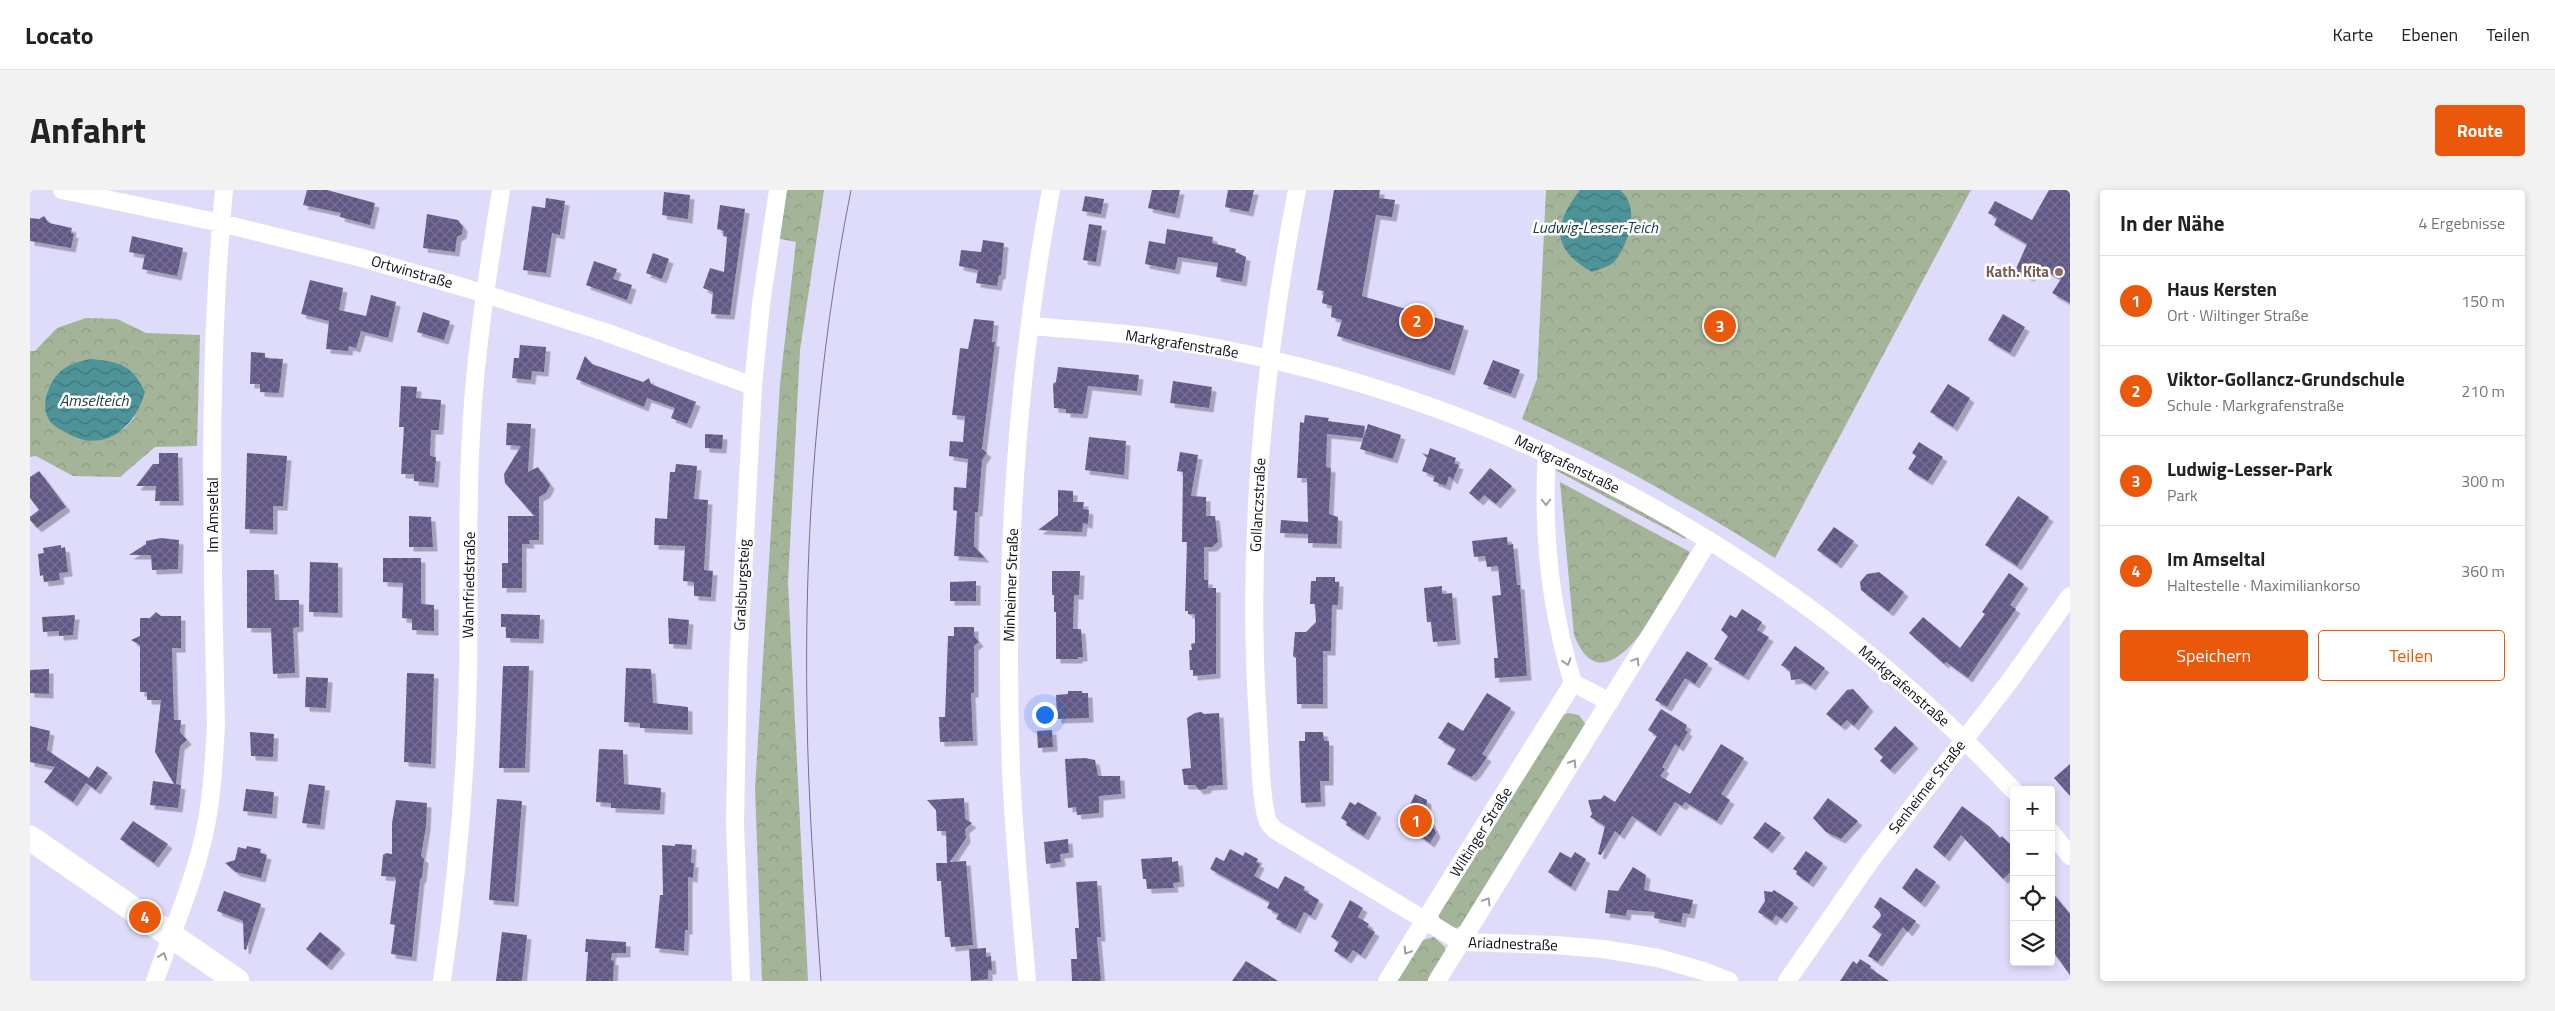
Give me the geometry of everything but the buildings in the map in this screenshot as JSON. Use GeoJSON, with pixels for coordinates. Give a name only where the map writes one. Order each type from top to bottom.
{"type":"FeatureCollection","features":[{"type":"Feature","properties":{"kind":"street","name":"Ortwinstraße"},"geometry":{"type":"LineString","coordinates":[[62,190],[221,223],[362,258],[485,293],[605,332],[753,386]]}},
{"type":"Feature","properties":{"kind":"street","name":"Im Amseltal"},"geometry":{"type":"LineString","coordinates":[[155,981],[193,874],[207,820],[214,762],[216,725],[212,434],[224,190]]}},
{"type":"Feature","properties":{"kind":"street","name":"Wahnfriedstraße"},"geometry":{"type":"LineString","coordinates":[[442,981],[456,881],[464,773],[468,673],[470,437],[475,371],[501,190]]}},
{"type":"Feature","properties":{"kind":"street","name":"Gralsburgsteig"},"geometry":{"type":"LineString","coordinates":[[741,981],[735,824],[735,758],[753,386],[761,304],[778,190]]}},
{"type":"Feature","properties":{"kind":"street","name":"Minheimer Straße"},"geometry":{"type":"LineString","coordinates":[[1027,981],[1011,771],[1009,664],[1014,489],[1031,326],[1052,190]]}},
{"type":"Feature","properties":{"kind":"street","name":"Gollanczstraße"},"geometry":{"type":"LineString","coordinates":[[1268,822],[1256,686],[1254,578],[1258,478],[1269,360],[1282,264],[1297,190]]}},
{"type":"Feature","properties":{"kind":"street","name":"Markgrafenstraße"},"geometry":{"type":"LineString","coordinates":[[1031,326],[1164,338],[1269,360],[1422,402],[1548,453],[1633,496],[1710,540],[1753,567],[1818,613],[1890,673],[1964,740],[2010,788]]}},
{"type":"Feature","properties":{"kind":"street"},"geometry":{"type":"LineString","coordinates":[[1548,453],[1547,543],[1552,598],[1563,648],[1573,683],[1610,702]]}},
{"type":"Feature","properties":{"kind":"street"},"geometry":{"type":"LineString","coordinates":[[1437,981],[1710,540]]}},
{"type":"Feature","properties":{"kind":"street","name":"Senheimer Straße"},"geometry":{"type":"LineString","coordinates":[[1787,981],[1871,860],[2030,654],[2070,596]]}},
{"type":"Feature","properties":{"kind":"street","name":"Wiltinger Straße"},"geometry":{"type":"LineString","coordinates":[[1387,981],[1573,683]]}},
{"type":"Feature","properties":{"kind":"street","name":"Ariadnestraße"},"geometry":{"type":"LineString","coordinates":[[1268,822],[1275,830],[1461,942],[1554,945],[1658,958],[1703,971],[1729,981]]}},
{"type":"Feature","properties":{"kind":"street"},"geometry":{"type":"LineString","coordinates":[[2055,837],[2070,856]]}},
{"type":"Feature","properties":{"kind":"street"},"geometry":{"type":"LineString","coordinates":[[30,838],[237,981]]}},
{"type":"Feature","properties":{"kind":"green space"},"geometry":{"type":"Polygon","coordinates":[[[784,190],[824,190],[800,350],[788,583],[808,981],[762,981],[755,788],[780,384],[796,242],[776,238],[784,190]]]}},
{"type":"Feature","properties":{"kind":"green space"},"geometry":{"type":"Polygon","coordinates":[[[1546,190],[1971,190],[1775,558],[1651,484],[1587,450],[1522,419],[1537,379],[1546,190]]]}},
{"type":"Feature","properties":{"kind":"green space"},"geometry":{"type":"Polygon","coordinates":[[[86,318],[117,319],[146,333],[200,335],[197,446],[155,447],[120,477],[73,476],[36,456],[30,457],[30,351],[35,351],[57,328],[86,318]],[[48,389],[46,408],[111,437],[125,428],[135,417],[48,389]]]}},
{"type":"Feature","properties":{"kind":"green space"},"geometry":{"type":"Polygon","coordinates":[[[1561,469],[1687,535],[1685,539],[1555,470],[1561,469]]]}},
{"type":"Feature","properties":{"kind":"green space"},"geometry":{"type":"Polygon","coordinates":[[[1560,482],[1690,552],[1655,614],[1638,637],[1621,654],[1604,662],[1588,657],[1574,635],[1560,482]]]}},
{"type":"Feature","properties":{"kind":"green space"},"geometry":{"type":"Polygon","coordinates":[[[1568,713],[1579,715],[1586,725],[1465,924],[1452,930],[1441,923],[1439,915],[1441,907],[1560,717],[1568,713]]]}},
{"type":"Feature","properties":{"kind":"green space"},"geometry":{"type":"Polygon","coordinates":[[[1434,937],[1445,947],[1445,957],[1430,981],[1395,981],[1420,941],[1434,937]]]}},
{"type":"Feature","properties":{"kind":"water","name":"Ludwig-Lesser-Teich"},"geometry":{"type":"Polygon","coordinates":[[[1580,190],[1620,190],[1630,206],[1630,226],[1624,246],[1612,264],[1592,272],[1569,254],[1560,236],[1565,214],[1580,190]]]}},
{"type":"Feature","properties":{"kind":"water","name":"Amselteich"},"geometry":{"type":"Polygon","coordinates":[[[91,359],[109,361],[124,366],[135,375],[145,392],[134,416],[126,426],[117,434],[95,441],[82,439],[57,428],[48,418],[45,406],[50,386],[58,374],[68,366],[91,359]]]}},
{"type":"Feature","properties":{"kind":"tram line"},"geometry":{"type":"LineString","coordinates":[[821,981],[812,846],[808,744],[808,580],[815,449],[821,384],[839,254],[851,190]]}},
{"type":"Feature","properties":{"kind":"place","name":"Kath. Kita"},"geometry":{"type":"Point","coordinates":[2059,272]}},
{"type":"Feature","properties":{"kind":"place","name":"Viktor-Gollancz-Grundschule"},"geometry":{"type":"Point","coordinates":[1417,321]}},
{"type":"Feature","properties":{"kind":"place","name":"Ludwig-Lesser-Park"},"geometry":{"type":"Point","coordinates":[1720,326]}},
{"type":"Feature","properties":{"kind":"place","name":"Haus Kersten"},"geometry":{"type":"Point","coordinates":[1416,821]}},
{"type":"Feature","properties":{"kind":"place","name":"Im Amseltal"},"geometry":{"type":"Point","coordinates":[145,917]}}]}
